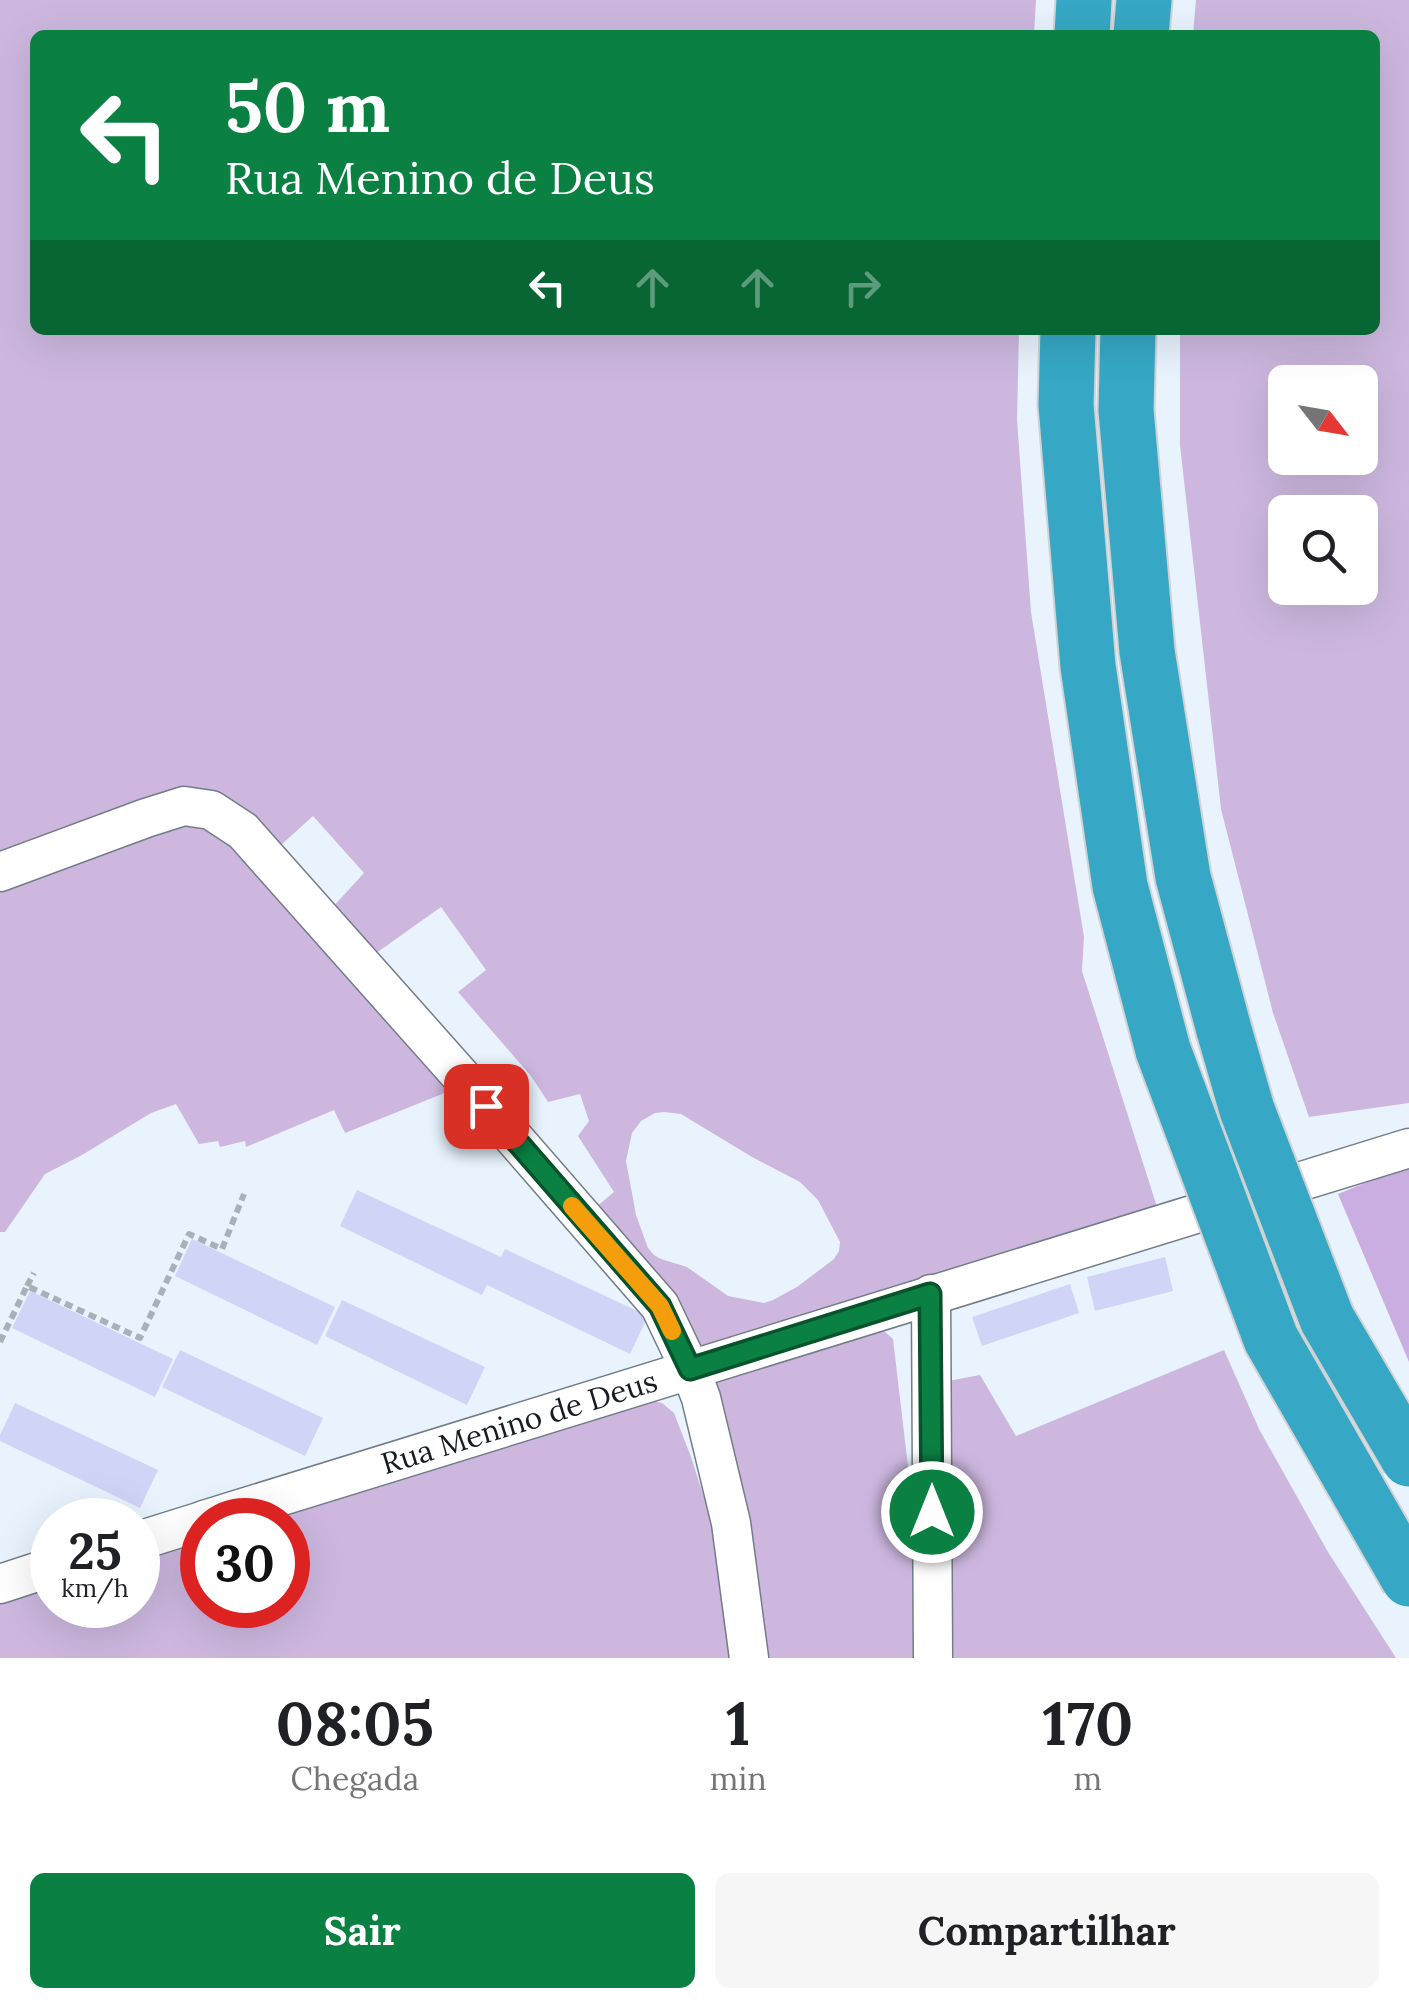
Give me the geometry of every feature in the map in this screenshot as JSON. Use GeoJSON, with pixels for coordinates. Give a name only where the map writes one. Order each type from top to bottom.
{"type":"FeatureCollection","features":[{"type":"Feature","properties":{"kind":"highway"},"geometry":{"type":"LineString","coordinates":[[1082,30],[1084,0]]}},
{"type":"Feature","properties":{"kind":"highway"},"geometry":{"type":"LineString","coordinates":[[1141,30],[1144,0]]}},
{"type":"Feature","properties":{"kind":"highway"},"geometry":{"type":"LineString","coordinates":[[1068,335],[1066,406],[1088,666],[1120,886],[1163,1050],[1271,1339],[1409,1579]]}},
{"type":"Feature","properties":{"kind":"highway"},"geometry":{"type":"LineString","coordinates":[[1128,335],[1126,410],[1147,651],[1183,877],[1247,1110],[1328,1319],[1409,1460]]}},
{"type":"Feature","properties":{"kind":"street"},"geometry":{"type":"LineString","coordinates":[[0,872],[184,806],[211,810],[242,831],[660,1306],[701,1398],[731,1523],[749,1658]]}},
{"type":"Feature","properties":{"kind":"street","name":"Rua Menino de Deus"},"geometry":{"type":"LineString","coordinates":[[274,1498],[1409,1148]]}},
{"type":"Feature","properties":{"kind":"street"},"geometry":{"type":"LineString","coordinates":[[930,1294],[933,1658]]}},
{"type":"Feature","properties":{"kind":"street"},"geometry":{"type":"LineString","coordinates":[[0,1584],[30,1574]]}},
{"type":"Feature","properties":{"kind":"path"},"geometry":{"type":"LineString","coordinates":[[27,1286],[140,1338],[190,1234],[222,1249],[244,1194]]}},
{"type":"Feature","properties":{"kind":"path"},"geometry":{"type":"LineString","coordinates":[[0,1342],[34,1273]]}},
{"type":"Feature","properties":{"kind":"shaded area"},"geometry":{"type":"Polygon","coordinates":[[[0,0],[1036,0],[1034,30],[30,30],[30,335],[1019,335],[1017,420],[1031,612],[1084,937],[1082,971],[1157,1207],[701,1347],[659,1274],[595,1208],[614,1192],[578,1136],[589,1121],[580,1094],[548,1102],[531,1076],[458,992],[486,970],[441,907],[372,956],[331,909],[364,873],[313,816],[260,864],[452,1090],[345,1133],[334,1110],[246,1147],[245,1141],[220,1147],[218,1141],[199,1144],[176,1104],[151,1113],[45,1174],[5,1232],[0,1232],[0,0]],[[664,1112],[641,1121],[632,1133],[626,1161],[636,1215],[654,1255],[687,1267],[728,1296],[764,1303],[797,1287],[834,1259],[840,1242],[818,1200],[800,1182],[681,1114],[664,1112]]]}},
{"type":"Feature","properties":{"kind":"shaded area"},"geometry":{"type":"Polygon","coordinates":[[[1196,0],[1409,0],[1409,1103],[1309,1117],[1273,1013],[1221,809],[1180,445],[1180,335],[1380,335],[1380,30],[1193,30],[1196,0]]]}},
{"type":"Feature","properties":{"kind":"shaded area"},"geometry":{"type":"Polygon","coordinates":[[[1409,1165],[1409,1362],[1338,1194],[1409,1165]]]}},
{"type":"Feature","properties":{"kind":"shaded area"},"geometry":{"type":"Polygon","coordinates":[[[884,1331],[893,1339],[913,1509],[915,1658],[762,1658],[712,1374],[884,1331]]]}},
{"type":"Feature","properties":{"kind":"shaded area"},"geometry":{"type":"Polygon","coordinates":[[[1224,1350],[1259,1429],[1328,1552],[1396,1658],[944,1658],[948,1381],[980,1375],[1016,1436],[1224,1350]]]}},
{"type":"Feature","properties":{"kind":"shaded area"},"geometry":{"type":"Polygon","coordinates":[[[646,1400],[662,1403],[674,1413],[713,1525],[733,1658],[0,1658],[0,1602],[30,1592],[30,1628],[160,1628],[160,1552],[180,1546],[180,1628],[310,1628],[310,1505],[646,1400]]]}},
{"type":"Feature","properties":{"kind":"building"},"geometry":{"type":"Polygon","coordinates":[[[357,1190],[501,1257],[505,1249],[648,1316],[630,1354],[487,1285],[482,1295],[340,1226],[357,1190]]]}},
{"type":"Feature","properties":{"kind":"building"},"geometry":{"type":"Polygon","coordinates":[[[192,1239],[335,1307],[317,1345],[175,1276],[192,1239]]]}},
{"type":"Feature","properties":{"kind":"building"},"geometry":{"type":"Polygon","coordinates":[[[1165,1257],[1173,1291],[1095,1311],[1087,1277],[1165,1257]]]}},
{"type":"Feature","properties":{"kind":"building"},"geometry":{"type":"Polygon","coordinates":[[[1070,1284],[1079,1313],[982,1346],[972,1317],[1070,1284]]]}},
{"type":"Feature","properties":{"kind":"building"},"geometry":{"type":"Polygon","coordinates":[[[30,1291],[173,1359],[155,1397],[12,1328],[30,1291]]]}},
{"type":"Feature","properties":{"kind":"building"},"geometry":{"type":"Polygon","coordinates":[[[342,1300],[485,1367],[467,1405],[325,1336],[342,1300]]]}},
{"type":"Feature","properties":{"kind":"building"},"geometry":{"type":"Polygon","coordinates":[[[180,1350],[323,1418],[305,1456],[162,1387],[180,1350]]]}},
{"type":"Feature","properties":{"kind":"building"},"geometry":{"type":"Polygon","coordinates":[[[15,1403],[158,1470],[145,1498],[119,1498],[0,1441],[15,1403]]]}},
{"type":"Feature","properties":{"kind":"slow traffic"},"geometry":{"type":"LineString","coordinates":[[572,1206],[660,1306],[672,1331]]}},
{"type":"Feature","properties":{"kind":"route"},"geometry":{"type":"LineString","coordinates":[[486,1106],[660,1306],[690,1369],[930,1294],[932,1512]]}}]}
